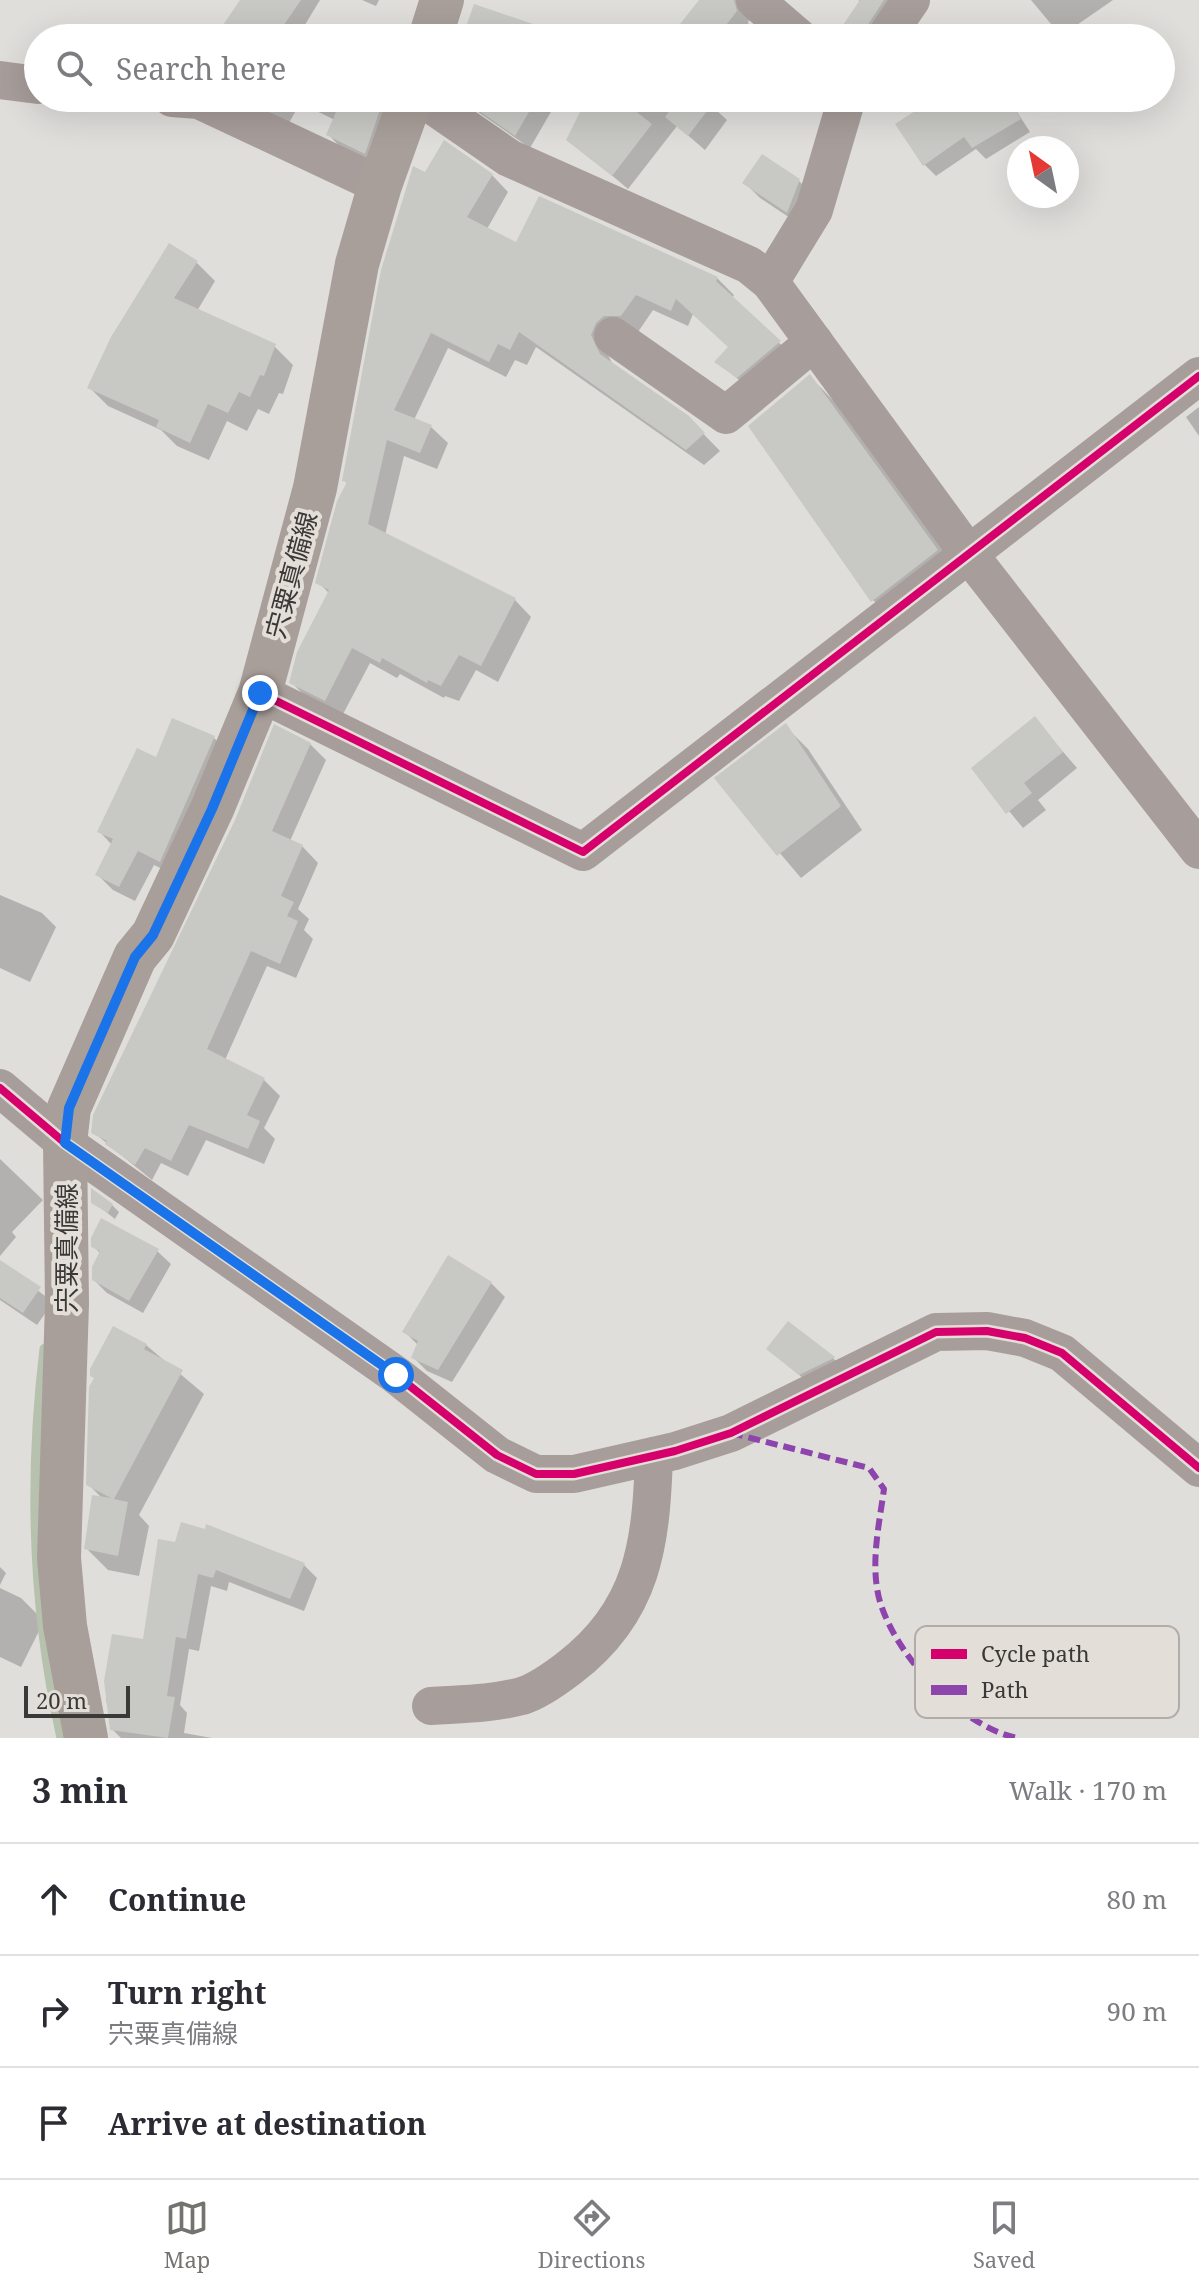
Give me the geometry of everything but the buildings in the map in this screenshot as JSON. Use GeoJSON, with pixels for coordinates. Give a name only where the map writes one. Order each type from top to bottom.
{"type":"FeatureCollection","features":[{"type":"Feature","properties":{"kind":"main road"},"geometry":{"type":"LineString","coordinates":[[434,24],[442,0]]}},
{"type":"Feature","properties":{"kind":"main road","name":"宍粟真備線"},"geometry":{"type":"LineString","coordinates":[[86,1738],[65,1626],[59,1558],[67,1303],[65,1143],[69,1108],[135,957],[153,935],[212,809],[260,693],[315,488],[357,264],[369,180],[404,112]]}},
{"type":"Feature","properties":{"kind":"street"},"geometry":{"type":"LineString","coordinates":[[755,0],[783,24]]}},
{"type":"Feature","properties":{"kind":"street"},"geometry":{"type":"LineString","coordinates":[[895,24],[911,0]]}},
{"type":"Feature","properties":{"kind":"street"},"geometry":{"type":"LineString","coordinates":[[0,80],[24,83]]}},
{"type":"Feature","properties":{"kind":"street"},"geometry":{"type":"LineString","coordinates":[[224,112],[369,180]]}},
{"type":"Feature","properties":{"kind":"street"},"geometry":{"type":"LineString","coordinates":[[442,112],[509,158],[749,265],[770,282],[968,553],[1199,850]]}},
{"type":"Feature","properties":{"kind":"street"},"geometry":{"type":"LineString","coordinates":[[770,282],[814,210],[843,112]]}},
{"type":"Feature","properties":{"kind":"street"},"geometry":{"type":"LineString","coordinates":[[613,336],[726,415],[814,342]]}},
{"type":"Feature","properties":{"kind":"street"},"geometry":{"type":"LineString","coordinates":[[260,693],[583,852],[1199,376]]}},
{"type":"Feature","properties":{"kind":"street"},"geometry":{"type":"LineString","coordinates":[[0,1088],[65,1143],[396,1375],[497,1455],[536,1474],[574,1474],[654,1456],[731,1433],[936,1332],[987,1331],[1025,1338],[1062,1353],[1199,1468]]}},
{"type":"Feature","properties":{"kind":"street"},"geometry":{"type":"LineString","coordinates":[[431,1706],[495,1702],[525,1695],[590,1652],[621,1614],[640,1576],[652,1522],[654,1456]]}},
{"type":"Feature","properties":{"kind":"waterway"},"geometry":{"type":"LineString","coordinates":[[45,1349],[37,1447],[37,1545],[45,1641],[62,1738]]}},
{"type":"Feature","properties":{"kind":"marked path"},"geometry":{"type":"LineString","coordinates":[[731,1433],[869,1468],[884,1489],[876,1547],[877,1591],[890,1626],[915,1665]]}},
{"type":"Feature","properties":{"kind":"marked path"},"geometry":{"type":"LineString","coordinates":[[972,1718],[1017,1738]]}},
{"type":"Feature","properties":{"kind":"cycle path"},"geometry":{"type":"LineString","coordinates":[[260,693],[583,852],[1199,376]]}},
{"type":"Feature","properties":{"kind":"cycle path"},"geometry":{"type":"LineString","coordinates":[[0,1088],[65,1143],[396,1375],[497,1455],[536,1474],[574,1474],[675,1451],[731,1433],[936,1332],[987,1331],[1025,1338],[1062,1353],[1199,1468]]}},
{"type":"Feature","properties":{"kind":"route"},"geometry":{"type":"LineString","coordinates":[[260,693],[212,809],[153,935],[135,957],[85,1071],[69,1108],[65,1143],[135,1189],[396,1375]]}}]}
